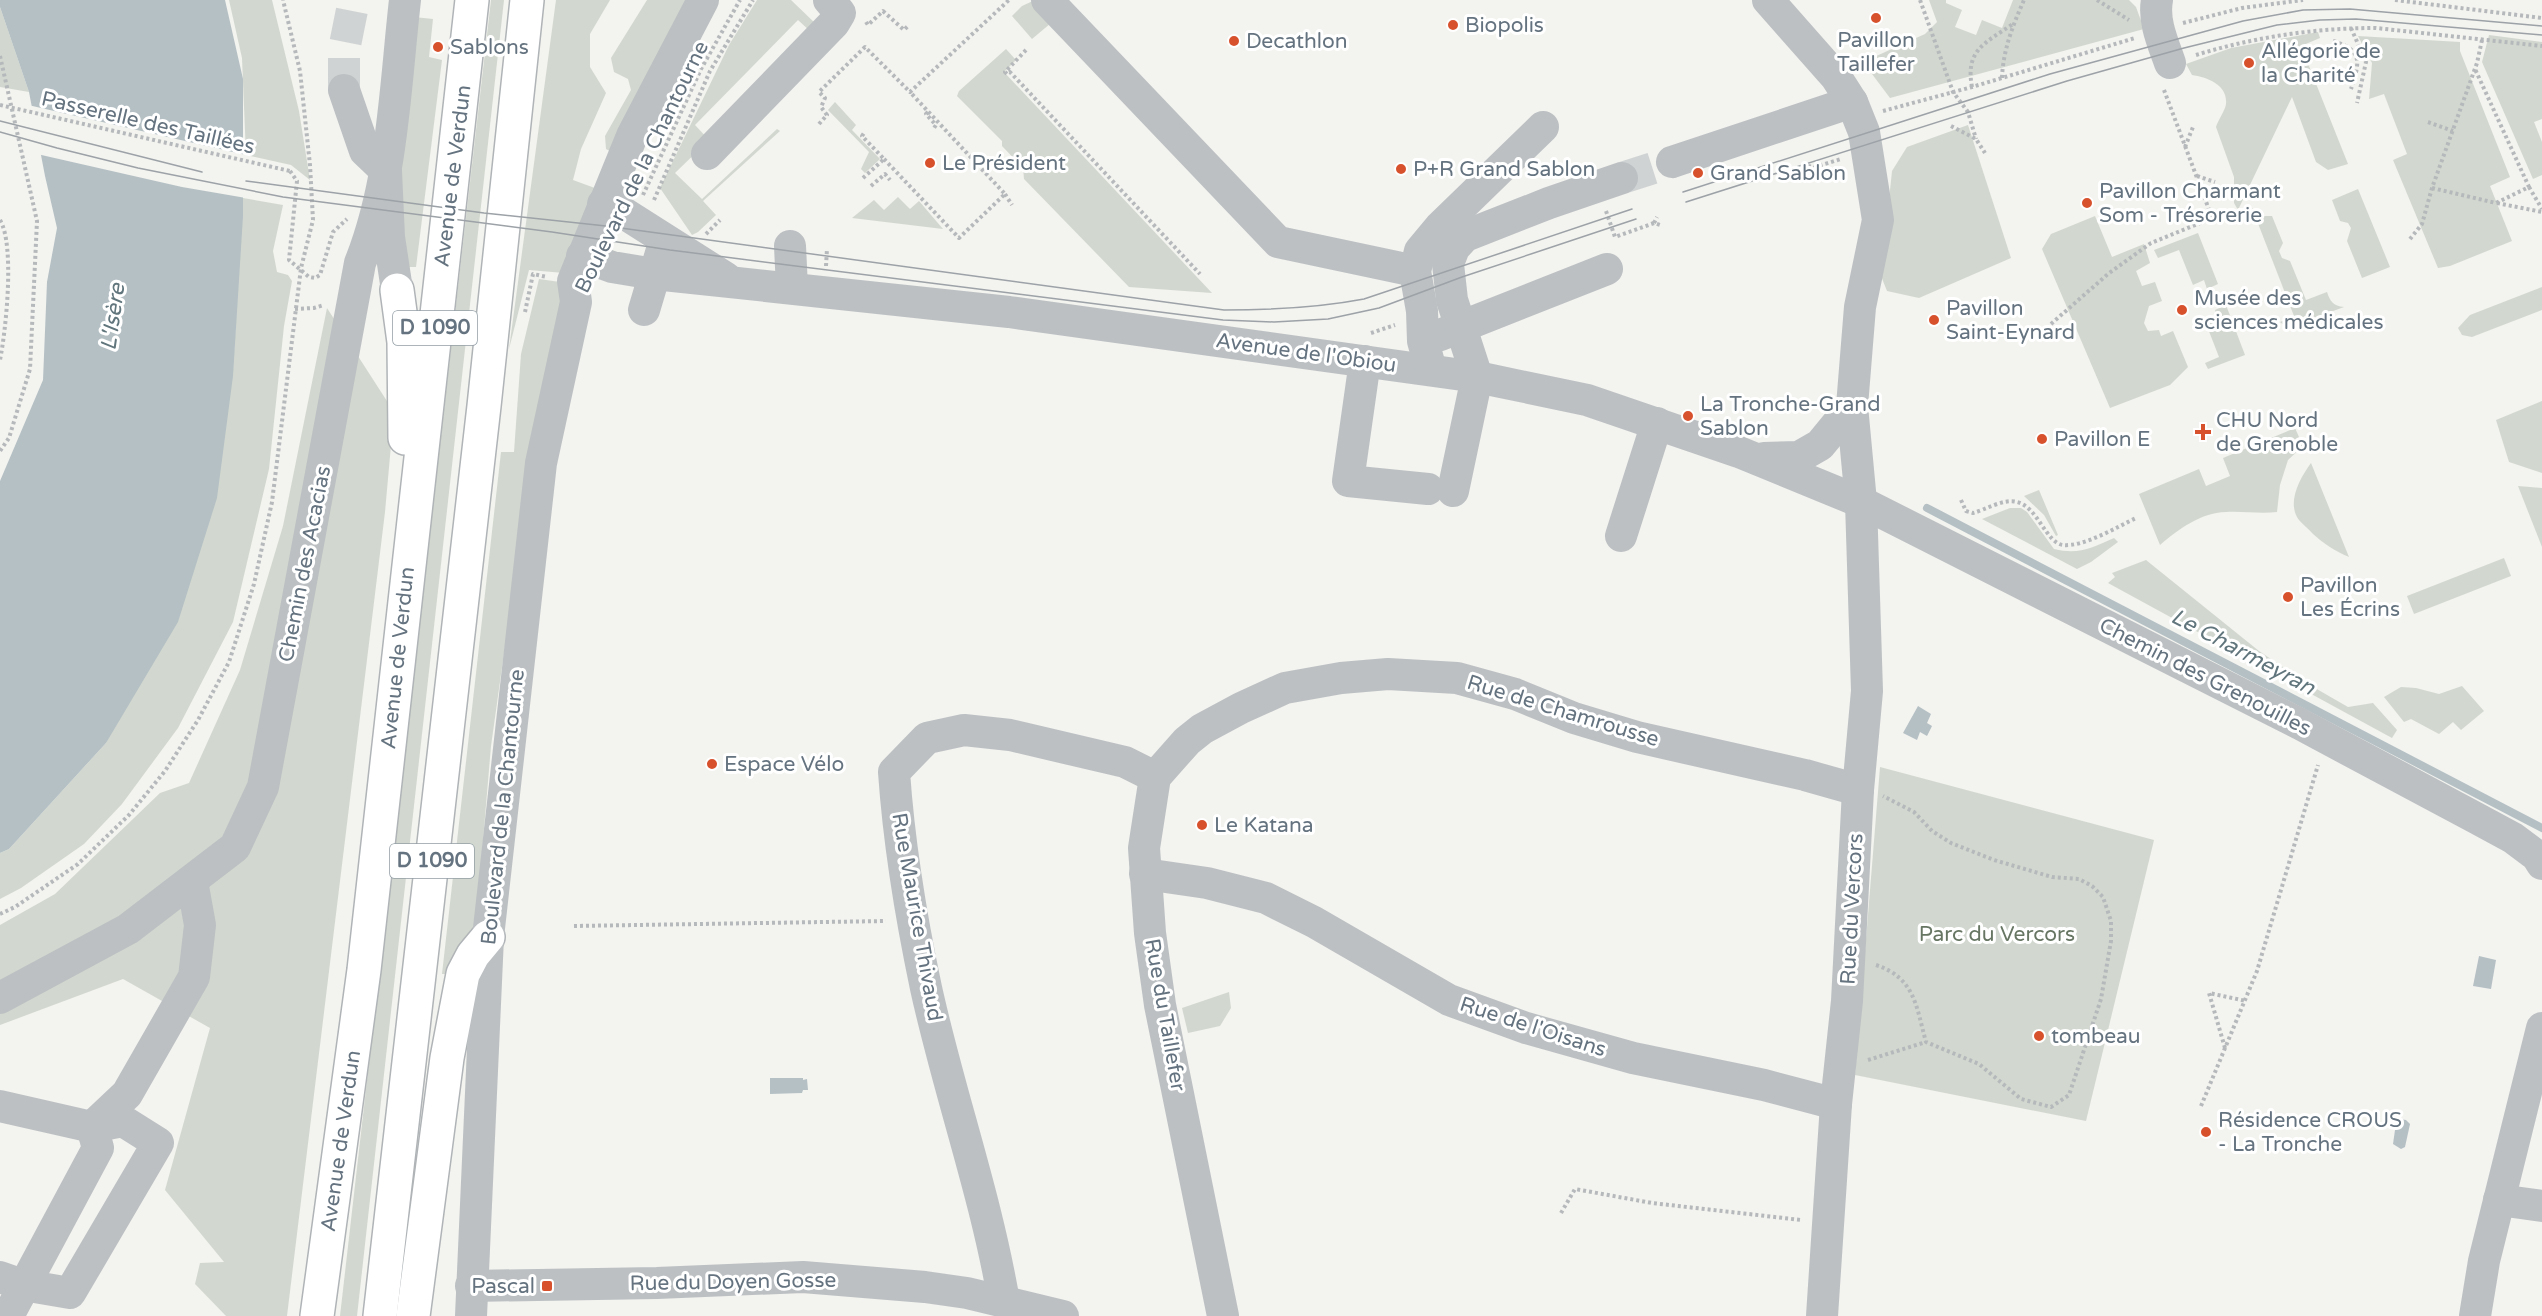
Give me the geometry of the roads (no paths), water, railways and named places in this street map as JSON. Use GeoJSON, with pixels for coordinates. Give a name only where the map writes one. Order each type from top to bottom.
{"type":"FeatureCollection","features":[{"type":"Feature","properties":{"kind":"main road","name":"Avenue de Verdun"},"geometry":{"type":"LineString","coordinates":[[317,1313],[364,969],[472,0]]}},
{"type":"Feature","properties":{"kind":"main road","name":"D 1090"},"geometry":{"type":"LineString","coordinates":[[380,1316],[485,395],[527,0]]}},
{"type":"Feature","properties":{"kind":"main road"},"geometry":{"type":"LineString","coordinates":[[397,290],[404,342],[405,593]]}},
{"type":"Feature","properties":{"kind":"main road"},"geometry":{"type":"LineString","coordinates":[[413,1316],[447,1058],[463,974],[472,955],[488,937]]}},
{"type":"Feature","properties":{"kind":"street","name":"Chemin des Acacias"},"geometry":{"type":"LineString","coordinates":[[0,998],[128,929],[236,848],[262,788],[360,263],[375,226],[386,171],[405,0]]}},
{"type":"Feature","properties":{"kind":"street","name":"Boulevard de la Chantourne"},"geometry":{"type":"LineString","coordinates":[[633,220],[632,136],[703,0]]}},
{"type":"Feature","properties":{"kind":"street","name":"Boulevard de la Chantourne"},"geometry":{"type":"LineString","coordinates":[[471,1301],[488,937],[542,463],[576,302],[573,281],[590,258],[633,220],[694,54],[726,0]]}},
{"type":"Feature","properties":{"kind":"street"},"geometry":{"type":"LineString","coordinates":[[1672,162],[1860,126],[1836,77],[1768,0]]}},
{"type":"Feature","properties":{"kind":"street"},"geometry":{"type":"LineString","coordinates":[[2157,0],[2155,8],[2166,75]]}},
{"type":"Feature","properties":{"kind":"street"},"geometry":{"type":"LineString","coordinates":[[707,154],[834,23],[834,7]]}},
{"type":"Feature","properties":{"kind":"street"},"geometry":{"type":"LineString","coordinates":[[1055,8],[1278,242],[1414,271]]}},
{"type":"Feature","properties":{"kind":"street"},"geometry":{"type":"LineString","coordinates":[[344,90],[365,152],[386,171],[389,237],[397,290]]}},
{"type":"Feature","properties":{"kind":"street","name":"Rue du Vercors"},"geometry":{"type":"LineString","coordinates":[[1822,1316],[1867,691],[1861,502],[1852,406],[1860,307],[1878,220],[1860,126]]}},
{"type":"Feature","properties":{"kind":"street"},"geometry":{"type":"LineString","coordinates":[[1427,356],[1422,311],[1414,271],[1420,250],[1440,227],[1543,127]]}},
{"type":"Feature","properties":{"kind":"street"},"geometry":{"type":"LineString","coordinates":[[1448,264],[1454,248],[1465,236],[1549,203],[1622,178]]}},
{"type":"Feature","properties":{"kind":"street"},"geometry":{"type":"LineString","coordinates":[[633,220],[654,274],[644,310]]}},
{"type":"Feature","properties":{"kind":"street","name":"Avenue de l'Obiou"},"geometry":{"type":"LineString","coordinates":[[633,220],[732,282]]}},
{"type":"Feature","properties":{"kind":"street"},"geometry":{"type":"LineString","coordinates":[[1365,361],[1348,481],[1440,490],[1477,377],[1452,300],[1448,264],[1440,242],[1440,227]]}},
{"type":"Feature","properties":{"kind":"street"},"geometry":{"type":"LineString","coordinates":[[790,246],[792,288]]}},
{"type":"Feature","properties":{"kind":"street","name":"Avenue de l'Obiou"},"geometry":{"type":"LineString","coordinates":[[590,258],[612,267],[654,274],[1009,312],[1365,361],[1427,356],[1477,377],[1587,400],[1657,423],[1757,458],[1861,502]]}},
{"type":"Feature","properties":{"kind":"street"},"geometry":{"type":"LineString","coordinates":[[1427,356],[1460,327],[1606,270]]}},
{"type":"Feature","properties":{"kind":"street"},"geometry":{"type":"LineString","coordinates":[[354,300],[374,280],[383,281],[397,290]]}},
{"type":"Feature","properties":{"kind":"street"},"geometry":{"type":"LineString","coordinates":[[1757,458],[1799,458],[1820,445],[1852,406]]}},
{"type":"Feature","properties":{"kind":"street"},"geometry":{"type":"LineString","coordinates":[[1621,536],[1657,423]]}},
{"type":"Feature","properties":{"kind":"street","name":"Chemin des Grenouilles"},"geometry":{"type":"LineString","coordinates":[[1861,502],[2300,724],[2513,838],[2537,856],[2542,864]]}},
{"type":"Feature","properties":{"kind":"street","name":"Rue de Chamrousse"},"geometry":{"type":"LineString","coordinates":[[1155,777],[1187,741],[1202,729],[1285,688],[1341,678],[1388,674],[1457,678],[1515,694],[1575,718],[1637,737],[1805,775],[1858,793]]}},
{"type":"Feature","properties":{"kind":"street","name":"Rue Maurice Thivaud"},"geometry":{"type":"LineString","coordinates":[[1004,1302],[978,1182],[926,989],[898,831],[894,772],[927,738],[964,730],[1010,735],[1125,762],[1155,777]]}},
{"type":"Feature","properties":{"kind":"street","name":"Rue du Taillefer"},"geometry":{"type":"LineString","coordinates":[[1155,777],[1144,848],[1160,1005],[1223,1316]]}},
{"type":"Feature","properties":{"kind":"street","name":"Rue de l'Oisans"},"geometry":{"type":"LineString","coordinates":[[1145,874],[1207,883],[1266,898],[1314,922],[1449,1000],[1526,1029],[1633,1058],[1764,1085],[1836,1104]]}},
{"type":"Feature","properties":{"kind":"street"},"geometry":{"type":"LineString","coordinates":[[92,1127],[127,1094],[194,976],[200,926],[192,881]]}},
{"type":"Feature","properties":{"kind":"street"},"geometry":{"type":"LineString","coordinates":[[2475,1316],[2484,1261],[2542,1028]]}},
{"type":"Feature","properties":{"kind":"street"},"geometry":{"type":"LineString","coordinates":[[0,1106],[92,1127],[123,1121],[158,1143],[70,1293],[10,1297]]}},
{"type":"Feature","properties":{"kind":"street"},"geometry":{"type":"LineString","coordinates":[[10,1297],[98,1148],[92,1127]]}},
{"type":"Feature","properties":{"kind":"street"},"geometry":{"type":"LineString","coordinates":[[2499,1200],[2542,1206]]}},
{"type":"Feature","properties":{"kind":"street","name":"Rue du Doyen Gosse"},"geometry":{"type":"LineString","coordinates":[[471,1301],[601,1285],[803,1277],[926,1287],[964,1305],[1004,1302],[1064,1316]]}},
{"type":"Feature","properties":{"kind":"water","name":"L'Isère"},"geometry":{"type":"Polygon","coordinates":[[[0,0],[225,0],[243,79],[243,216],[233,376],[217,498],[178,622],[106,743],[9,849],[0,853],[0,481],[43,380],[47,282],[57,228],[29,92],[0,7],[0,0]]]}},
{"type":"Feature","properties":{"kind":"water"},"geometry":{"type":"Polygon","coordinates":[[[1918,706],[1931,714],[1927,723],[1932,726],[1927,736],[1920,732],[1917,740],[1903,733],[1918,706]]]}},
{"type":"Feature","properties":{"kind":"water"},"geometry":{"type":"Polygon","coordinates":[[[2479,956],[2496,960],[2491,989],[2473,986],[2479,956]]]}},
{"type":"Feature","properties":{"kind":"water"},"geometry":{"type":"Polygon","coordinates":[[[770,1078],[807,1079],[808,1090],[803,1090],[802,1093],[770,1094],[770,1078]]]}},
{"type":"Feature","properties":{"kind":"water"},"geometry":{"type":"Polygon","coordinates":[[[2400,1119],[2410,1124],[2405,1147],[2401,1149],[2393,1144],[2396,1123],[2400,1119]]]}},
{"type":"Feature","properties":{"kind":"waterway","name":"Le Charmeyran"},"geometry":{"type":"LineString","coordinates":[[1927,508],[2542,828]]}},
{"type":"Feature","properties":{"kind":"tunnel"},"geometry":{"type":"LineString","coordinates":[[344,90],[344,50],[354,0]]}},
{"type":"Feature","properties":{"kind":"tunnel"},"geometry":{"type":"LineString","coordinates":[[1622,178],[1672,162]]}},
{"type":"Feature","properties":{"kind":"tram line"},"geometry":{"type":"LineString","coordinates":[[1683,192],[2050,74],[2243,21],[2303,10],[2350,9],[2542,26]]}},
{"type":"Feature","properties":{"kind":"tram line"},"geometry":{"type":"LineString","coordinates":[[1686,202],[2067,81],[2277,25],[2356,19],[2542,35]]}},
{"type":"Feature","properties":{"kind":"tram line"},"geometry":{"type":"LineString","coordinates":[[0,121],[202,172]]}},
{"type":"Feature","properties":{"kind":"tram line"},"geometry":{"type":"LineString","coordinates":[[0,132],[138,168],[283,197],[552,232],[670,250],[1223,320],[1274,322],[1328,319],[1379,308],[1462,277],[1636,219]]}},
{"type":"Feature","properties":{"kind":"tram line"},"geometry":{"type":"LineString","coordinates":[[246,181],[484,213],[606,226],[1224,310],[1294,308],[1364,299],[1632,209]]}},
{"type":"Feature","properties":{"kind":"place","name":"Pavillon Taillefer"},"geometry":{"type":"Point","coordinates":[1876,18]}},
{"type":"Feature","properties":{"kind":"place","name":"Biopolis"},"geometry":{"type":"Point","coordinates":[1453,25]}},
{"type":"Feature","properties":{"kind":"place","name":"Decathlon"},"geometry":{"type":"Point","coordinates":[1234,41]}},
{"type":"Feature","properties":{"kind":"place","name":"Sablons"},"geometry":{"type":"Point","coordinates":[438,47]}},
{"type":"Feature","properties":{"kind":"place","name":"Allégorie de la Charité"},"geometry":{"type":"Point","coordinates":[2249,63]}},
{"type":"Feature","properties":{"kind":"place","name":"Le Président"},"geometry":{"type":"Point","coordinates":[930,163]}},
{"type":"Feature","properties":{"kind":"place","name":"P+R Grand Sablon"},"geometry":{"type":"Point","coordinates":[1401,169]}},
{"type":"Feature","properties":{"kind":"place","name":"Grand Sablon"},"geometry":{"type":"Point","coordinates":[1698,173]}},
{"type":"Feature","properties":{"kind":"place","name":"Pavillon Charmant Som - Trésorerie"},"geometry":{"type":"Point","coordinates":[2087,203]}},
{"type":"Feature","properties":{"kind":"place","name":"Musée des sciences médicales"},"geometry":{"type":"Point","coordinates":[2182,310]}},
{"type":"Feature","properties":{"kind":"place","name":"Pavillon Saint-Eynard"},"geometry":{"type":"Point","coordinates":[1934,320]}},
{"type":"Feature","properties":{"kind":"place","name":"La Tronche-Grand Sablon"},"geometry":{"type":"Point","coordinates":[1688,416]}},
{"type":"Feature","properties":{"kind":"place","name":"CHU Nord de Grenoble"},"geometry":{"type":"Point","coordinates":[2203,432]}},
{"type":"Feature","properties":{"kind":"place","name":"Pavillon E"},"geometry":{"type":"Point","coordinates":[2042,439]}},
{"type":"Feature","properties":{"kind":"place","name":"Pavillon Les Écrins"},"geometry":{"type":"Point","coordinates":[2288,597]}},
{"type":"Feature","properties":{"kind":"place","name":"Espace Vélo"},"geometry":{"type":"Point","coordinates":[712,764]}},
{"type":"Feature","properties":{"kind":"place","name":"Le Katana"},"geometry":{"type":"Point","coordinates":[1202,825]}},
{"type":"Feature","properties":{"kind":"place","name":"tombeau"},"geometry":{"type":"Point","coordinates":[2039,1036]}},
{"type":"Feature","properties":{"kind":"place","name":"Résidence CROUS - La Tronche"},"geometry":{"type":"Point","coordinates":[2206,1132]}},
{"type":"Feature","properties":{"kind":"place","name":"Pascal"},"geometry":{"type":"Point","coordinates":[547,1286]}},
{"type":"Feature","properties":{"kind":"park label","name":"Parc du Vercors"},"geometry":{"type":"Point","coordinates":[1997,934]}}]}
